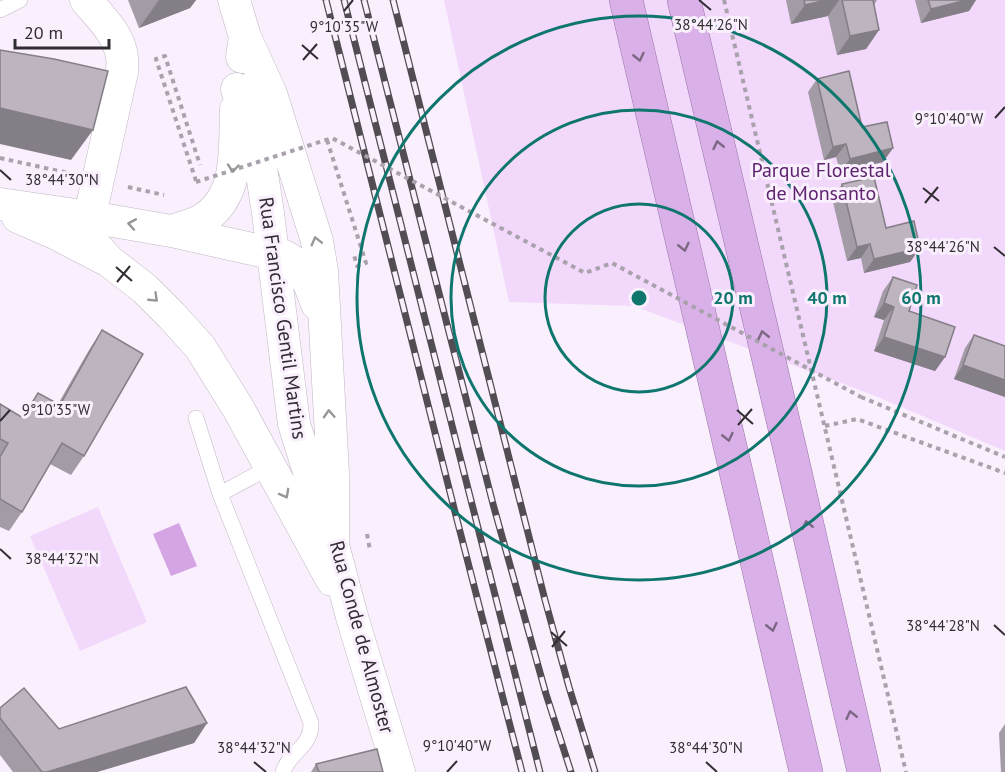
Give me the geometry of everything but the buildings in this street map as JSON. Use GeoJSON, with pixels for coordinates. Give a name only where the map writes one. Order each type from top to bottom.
{"type":"FeatureCollection","features":[{"type":"Feature","properties":{"kind":"highway"},"geometry":{"type":"LineString","coordinates":[[626,0],[806,772]]}},
{"type":"Feature","properties":{"kind":"highway"},"geometry":{"type":"LineString","coordinates":[[684,0],[864,772]]}},
{"type":"Feature","properties":{"kind":"street"},"geometry":{"type":"LineString","coordinates":[[86,0],[114,34],[122,57],[122,72],[87,229],[89,239],[109,261],[145,289],[200,347],[238,408],[352,617]]}},
{"type":"Feature","properties":{"kind":"street","name":"Rua Francisco Gentil Martins"},"geometry":{"type":"LineString","coordinates":[[171,231],[203,219],[217,207],[227,192],[233,175],[237,89],[245,37],[234,0]]}},
{"type":"Feature","properties":{"kind":"street","name":"Rua Conde de Almoster"},"geometry":{"type":"LineString","coordinates":[[245,37],[271,94],[316,241],[322,271],[333,473],[333,545],[352,617],[399,772]]}},
{"type":"Feature","properties":{"kind":"street","name":"Rua Francisco Gentil Martins"},"geometry":{"type":"LineString","coordinates":[[237,89],[259,155],[294,424],[333,545]]}},
{"type":"Feature","properties":{"kind":"street","name":"Rua Conde de Almoster"},"geometry":{"type":"LineString","coordinates":[[0,204],[171,231],[272,253],[294,261],[303,270],[324,320]]}},
{"type":"Feature","properties":{"kind":"street"},"geometry":{"type":"LineString","coordinates":[[0,211],[55,233],[109,261]]}},
{"type":"Feature","properties":{"kind":"lane"},"geometry":{"type":"LineString","coordinates":[[0,10],[20,0]]}},
{"type":"Feature","properties":{"kind":"lane"},"geometry":{"type":"LineString","coordinates":[[196,418],[220,494],[311,723],[308,739],[290,759],[283,772]]}},
{"type":"Feature","properties":{"kind":"lane"},"geometry":{"type":"LineString","coordinates":[[220,494],[270,467]]}},
{"type":"Feature","properties":{"kind":"path"},"geometry":{"type":"LineString","coordinates":[[724,0],[906,772]]}},
{"type":"Feature","properties":{"kind":"path"},"geometry":{"type":"LineString","coordinates":[[206,183],[165,56],[156,59],[196,182],[327,140],[332,138],[585,273],[612,263],[861,397],[1005,458]]}},
{"type":"Feature","properties":{"kind":"path"},"geometry":{"type":"LineString","coordinates":[[327,140],[366,263],[357,266],[354,255]]}},
{"type":"Feature","properties":{"kind":"path"},"geometry":{"type":"LineString","coordinates":[[825,426],[857,420],[1005,473]]}},
{"type":"Feature","properties":{"kind":"green space","name":"Parque Florestal de Monsanto"},"geometry":{"type":"Polygon","coordinates":[[[444,0],[1005,0],[1005,451],[873,395],[634,306],[509,302],[444,0]]]}},
{"type":"Feature","properties":{"kind":"green space"},"geometry":{"type":"Polygon","coordinates":[[[98,507],[147,622],[80,651],[30,536],[98,507]]]}},
{"type":"Feature","properties":{"kind":"shaded area"},"geometry":{"type":"Polygon","coordinates":[[[179,523],[197,566],[171,576],[153,534],[179,523]]]}},
{"type":"Feature","properties":{"kind":"railway"},"geometry":{"type":"LineString","coordinates":[[326,0],[522,772]]}},
{"type":"Feature","properties":{"kind":"railway"},"geometry":{"type":"LineString","coordinates":[[344,0],[540,772]]}},
{"type":"Feature","properties":{"kind":"railway"},"geometry":{"type":"LineString","coordinates":[[364,0],[493,504],[546,694],[571,772]]}},
{"type":"Feature","properties":{"kind":"railway"},"geometry":{"type":"LineString","coordinates":[[393,0],[545,600],[595,772]]}}]}
